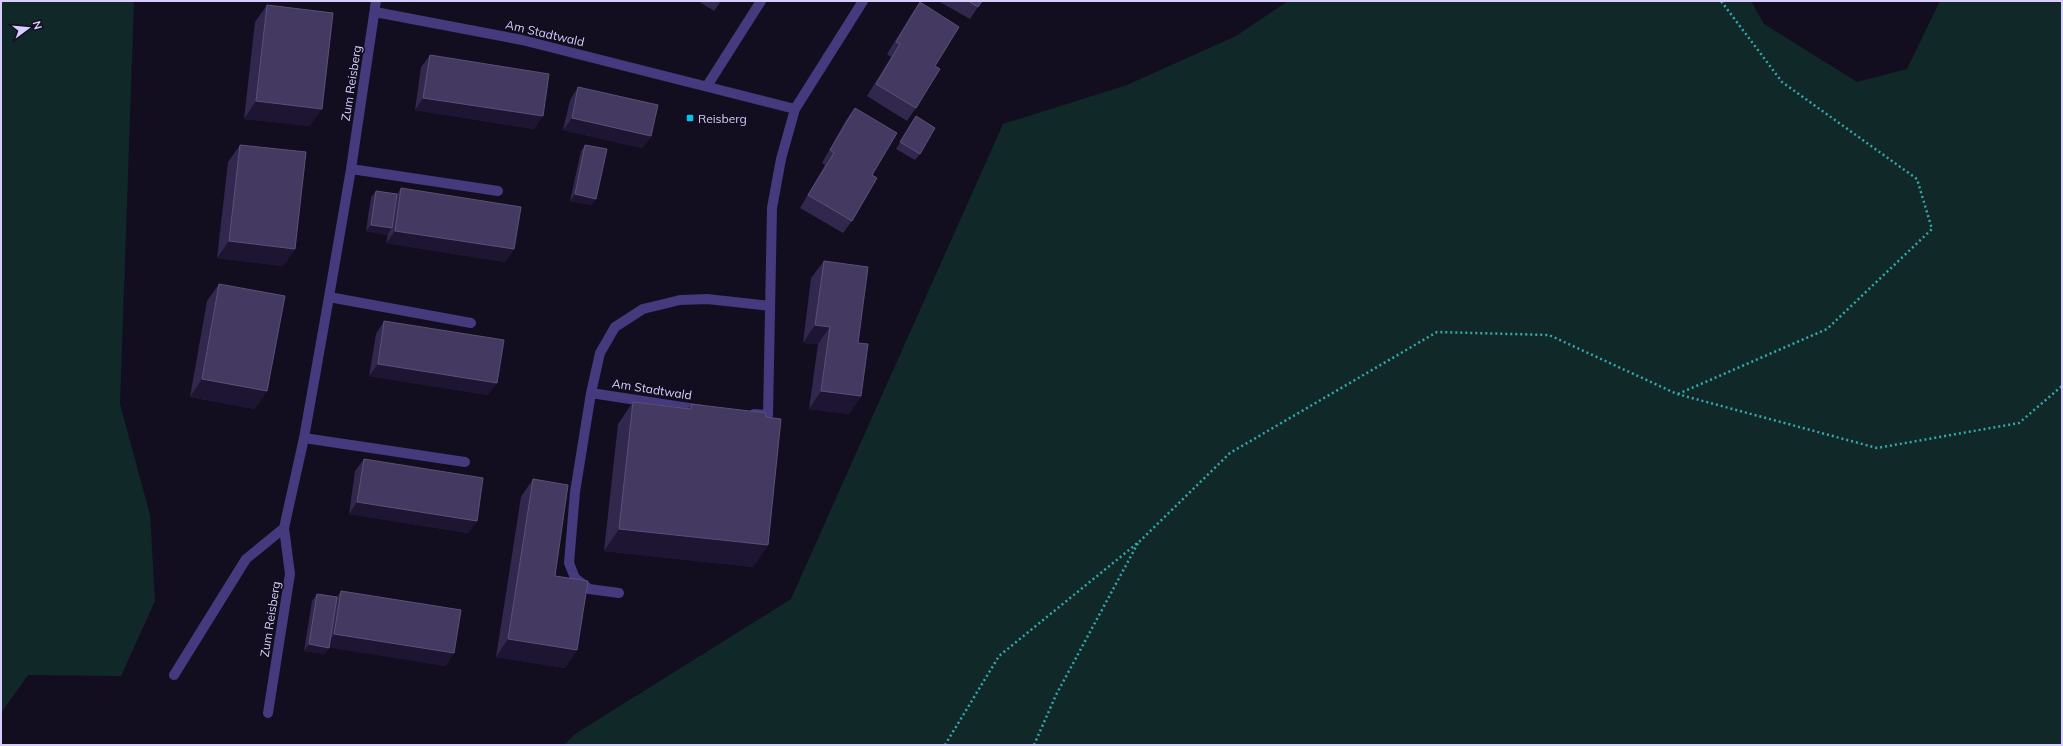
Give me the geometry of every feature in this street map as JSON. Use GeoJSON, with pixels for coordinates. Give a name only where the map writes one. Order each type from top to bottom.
{"type":"FeatureCollection","features":[{"type":"Feature","properties":{"kind":"street","name":"Zum Reisberg"},"geometry":{"type":"LineString","coordinates":[[268,713],[290,574],[284,528],[304,438],[329,297],[351,169],[376,1]]}},
{"type":"Feature","properties":{"kind":"street"},"geometry":{"type":"LineString","coordinates":[[707,86],[761,1]]}},
{"type":"Feature","properties":{"kind":"street"},"geometry":{"type":"LineString","coordinates":[[745,413],[768,415],[772,208],[781,159],[795,109],[863,1]]}},
{"type":"Feature","properties":{"kind":"street","name":"Am Stadtwald"},"geometry":{"type":"LineString","coordinates":[[375,12],[522,40],[795,109]]}},
{"type":"Feature","properties":{"kind":"street"},"geometry":{"type":"LineString","coordinates":[[351,169],[498,191]]}},
{"type":"Feature","properties":{"kind":"street"},"geometry":{"type":"LineString","coordinates":[[329,297],[471,323]]}},
{"type":"Feature","properties":{"kind":"street","name":"Am Stadtwald"},"geometry":{"type":"LineString","coordinates":[[619,593],[589,589],[575,578],[569,563],[575,492],[591,393],[600,353],[615,327],[643,309],[680,300],[707,299],[770,306]]}},
{"type":"Feature","properties":{"kind":"street","name":"Am Stadtwald"},"geometry":{"type":"LineString","coordinates":[[591,393],[714,411]]}},
{"type":"Feature","properties":{"kind":"street"},"geometry":{"type":"LineString","coordinates":[[304,438],[465,462]]}},
{"type":"Feature","properties":{"kind":"street"},"geometry":{"type":"LineString","coordinates":[[174,675],[246,559],[284,528]]}},
{"type":"Feature","properties":{"kind":"path"},"geometry":{"type":"LineString","coordinates":[[1677,394],[1827,329],[1932,228],[1917,179],[1782,82],[1721,1]]}},
{"type":"Feature","properties":{"kind":"path"},"geometry":{"type":"LineString","coordinates":[[945,745],[999,656],[1140,540],[1230,453],[1437,332],[1549,335],[1677,394],[1877,448],[2019,423],[2062,386]]}},
{"type":"Feature","properties":{"kind":"path"},"geometry":{"type":"LineString","coordinates":[[1034,745],[1056,695],[1140,540]]}},
{"type":"Feature","properties":{"kind":"green space"},"geometry":{"type":"Polygon","coordinates":[[[1,1],[134,1],[120,404],[150,515],[155,601],[121,676],[28,675],[1,713],[1,1]]]}},
{"type":"Feature","properties":{"kind":"green space"},"geometry":{"type":"Polygon","coordinates":[[[1288,1],[1751,1],[1764,24],[1857,82],[1907,69],[1940,1],[2062,1],[2062,745],[564,745],[575,734],[791,599],[1003,124],[1127,85],[1236,36],[1288,1]]]}},
{"type":"Feature","properties":{"kind":"building"},"geometry":{"type":"Polygon","coordinates":[[[968,1],[982,1],[978,7],[968,1]]]}},
{"type":"Feature","properties":{"kind":"building"},"geometry":{"type":"Polygon","coordinates":[[[920,2],[959,27],[935,66],[940,69],[916,108],[876,84],[900,44],[896,42],[920,2]]]}},
{"type":"Feature","properties":{"kind":"building"},"geometry":{"type":"Polygon","coordinates":[[[267,5],[333,13],[322,109],[256,101],[267,5]]]}},
{"type":"Feature","properties":{"kind":"building"},"geometry":{"type":"Polygon","coordinates":[[[430,55],[549,74],[543,116],[423,98],[430,55]]]}},
{"type":"Feature","properties":{"kind":"building"},"geometry":{"type":"Polygon","coordinates":[[[578,87],[658,105],[651,136],[572,118],[578,87]]]}},
{"type":"Feature","properties":{"kind":"building"},"geometry":{"type":"Polygon","coordinates":[[[855,108],[897,133],[872,175],[877,178],[852,221],[808,195],[834,153],[830,150],[855,108]]]}},
{"type":"Feature","properties":{"kind":"building"},"geometry":{"type":"Polygon","coordinates":[[[916,116],[935,128],[920,154],[900,142],[916,116]]]}},
{"type":"Feature","properties":{"kind":"building"},"geometry":{"type":"Polygon","coordinates":[[[240,145],[306,152],[295,249],[229,241],[240,145]]]}},
{"type":"Feature","properties":{"kind":"building"},"geometry":{"type":"Polygon","coordinates":[[[585,145],[607,149],[596,199],[575,194],[585,145]]]}},
{"type":"Feature","properties":{"kind":"building"},"geometry":{"type":"Polygon","coordinates":[[[401,188],[521,207],[514,249],[395,231],[401,188]]]}},
{"type":"Feature","properties":{"kind":"building"},"geometry":{"type":"Polygon","coordinates":[[[376,191],[397,194],[392,228],[371,225],[376,191]]]}},
{"type":"Feature","properties":{"kind":"building"},"geometry":{"type":"Polygon","coordinates":[[[824,261],[868,267],[858,343],[868,344],[861,396],[821,391],[830,327],[815,325],[824,261]]]}},
{"type":"Feature","properties":{"kind":"building"},"geometry":{"type":"Polygon","coordinates":[[[219,284],[285,296],[267,391],[202,379],[219,284]]]}},
{"type":"Feature","properties":{"kind":"building"},"geometry":{"type":"Polygon","coordinates":[[[384,321],[504,340],[497,383],[378,364],[384,321]]]}},
{"type":"Feature","properties":{"kind":"building"},"geometry":{"type":"Polygon","coordinates":[[[633,402],[691,409],[691,404],[766,413],[766,417],[781,419],[768,545],[619,529],[633,402]]]}},
{"type":"Feature","properties":{"kind":"building"},"geometry":{"type":"Polygon","coordinates":[[[364,459],[483,478],[477,521],[357,502],[364,459]]]}},
{"type":"Feature","properties":{"kind":"building"},"geometry":{"type":"Polygon","coordinates":[[[533,479],[568,485],[555,576],[588,581],[577,650],[508,639],[533,479]]]}},
{"type":"Feature","properties":{"kind":"building"},"geometry":{"type":"Polygon","coordinates":[[[341,591],[461,610],[454,653],[334,634],[341,591]]]}},
{"type":"Feature","properties":{"kind":"building"},"geometry":{"type":"Polygon","coordinates":[[[317,594],[337,597],[329,648],[309,644],[317,594]]]}},
{"type":"Feature","properties":{"kind":"place","name":"Reisberg"},"geometry":{"type":"Point","coordinates":[690,118]}}]}
